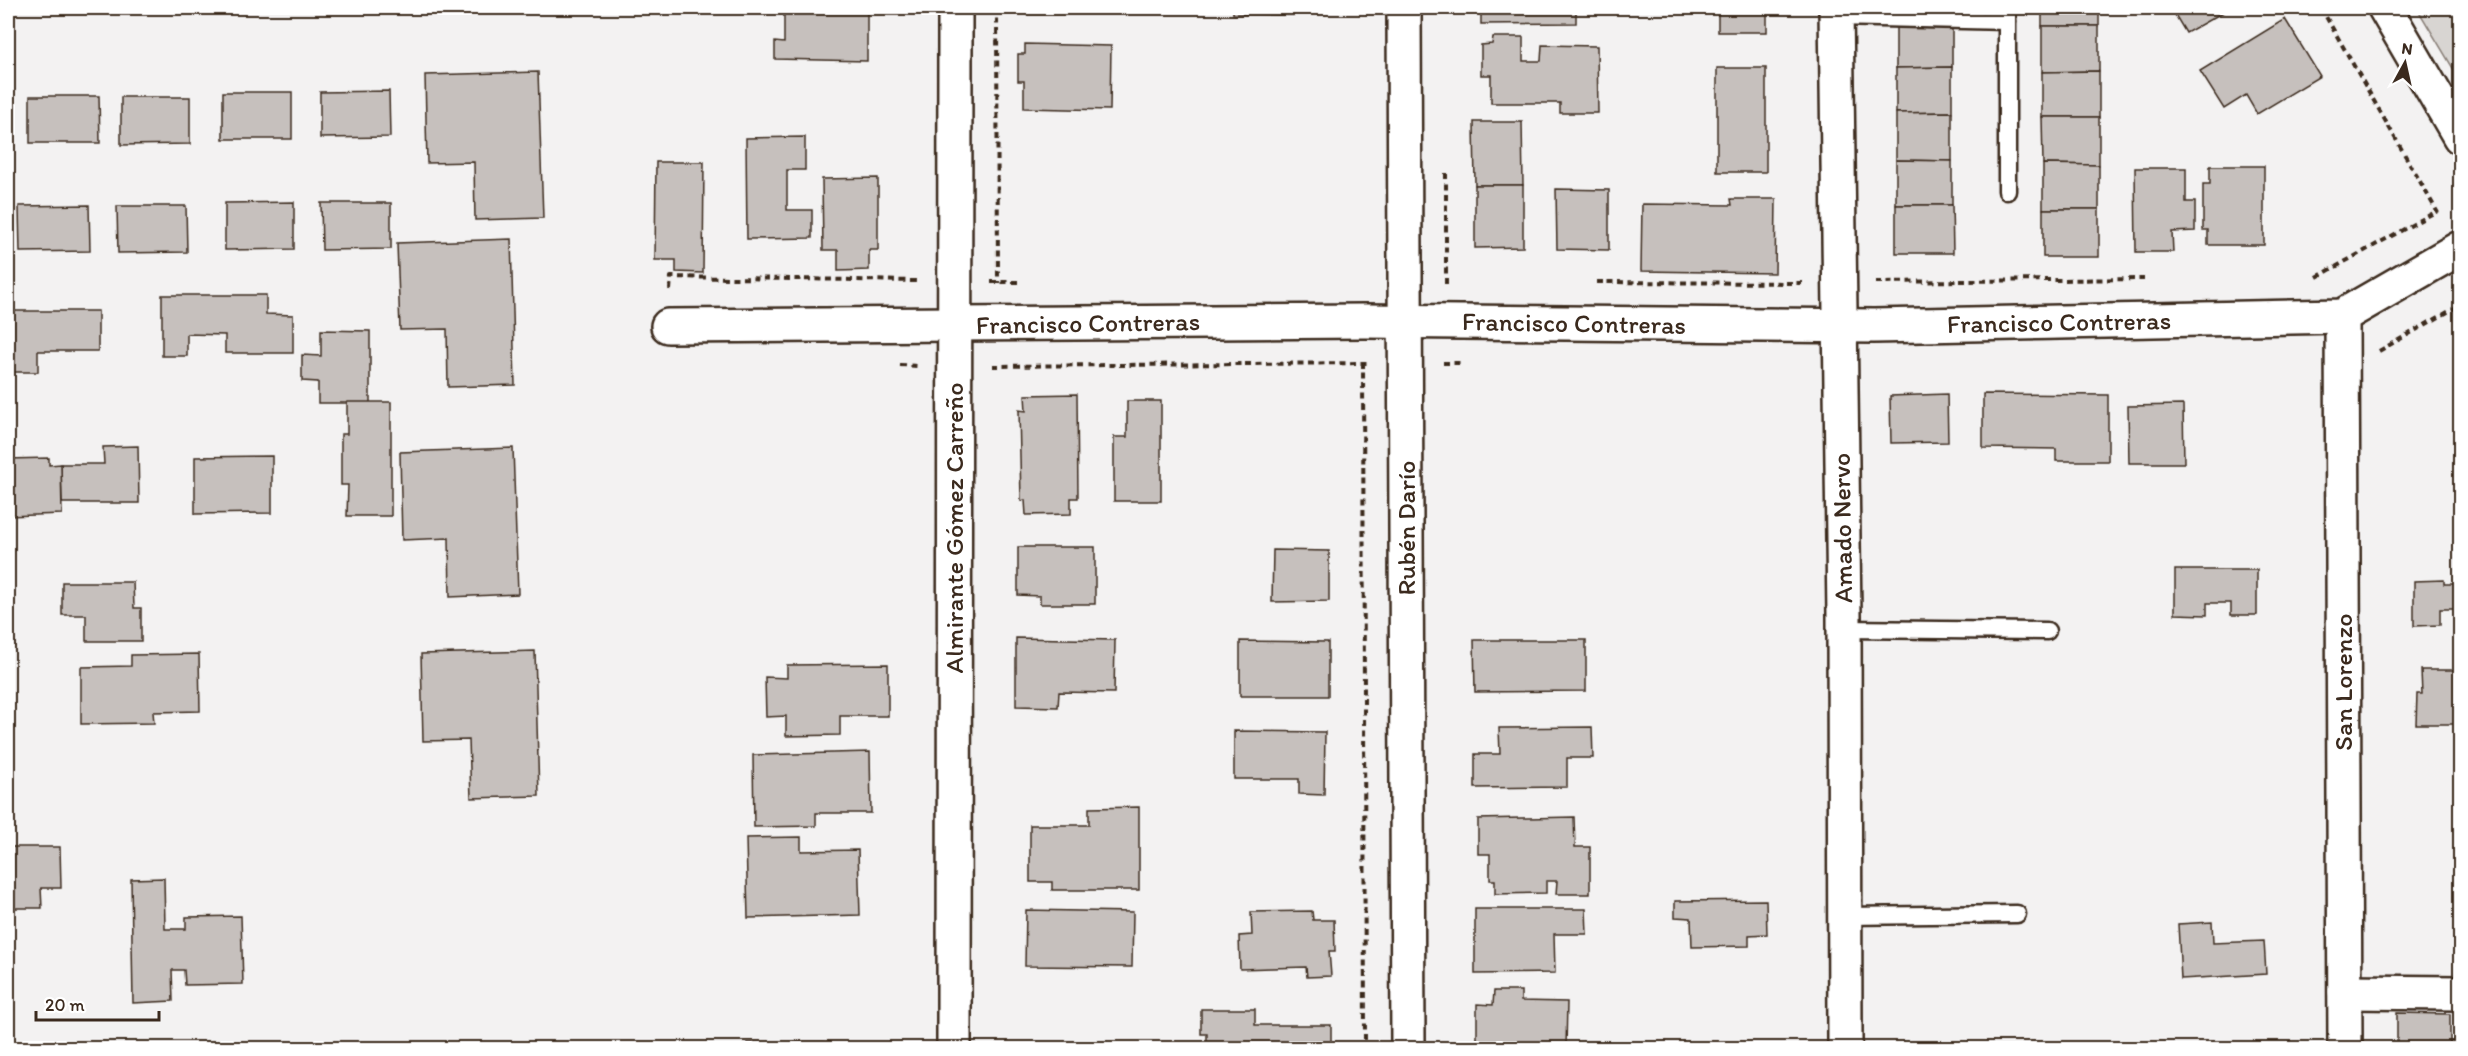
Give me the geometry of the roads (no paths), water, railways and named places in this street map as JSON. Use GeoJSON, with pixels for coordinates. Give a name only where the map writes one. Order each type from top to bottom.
{"type":"FeatureCollection","features":[{"type":"Feature","properties":{"kind":"street","name":"Almirante Gómez Carreño"},"geometry":{"type":"LineString","coordinates":[[954,1048],[955,8]]}},
{"type":"Feature","properties":{"kind":"street","name":"Rubén Darío"},"geometry":{"type":"LineString","coordinates":[[1404,8],[1408,1048]]}},
{"type":"Feature","properties":{"kind":"street"},"geometry":{"type":"LineString","coordinates":[[2385,8],[2460,138]]}},
{"type":"Feature","properties":{"kind":"street","name":"Amado Nervo"},"geometry":{"type":"LineString","coordinates":[[1836,12],[1844,629],[1845,1048]]}},
{"type":"Feature","properties":{"kind":"street","name":"Francisco Contreras"},"geometry":{"type":"LineString","coordinates":[[668,326],[1405,321],[1839,326],[2342,316],[2460,248]]}},
{"type":"Feature","properties":{"kind":"street","name":"San Lorenzo"},"geometry":{"type":"LineString","coordinates":[[2342,316],[2344,1048]]}},
{"type":"Feature","properties":{"kind":"street"},"geometry":{"type":"LineString","coordinates":[[2345,992],[2460,993]]}},
{"type":"Feature","properties":{"kind":"lane"},"geometry":{"type":"LineString","coordinates":[[1836,12],[2007,14],[2007,191]]}},
{"type":"Feature","properties":{"kind":"lane"},"geometry":{"type":"LineString","coordinates":[[1844,629],[2047,631]]}},
{"type":"Feature","properties":{"kind":"lane"},"geometry":{"type":"LineString","coordinates":[[1844,916],[2017,914]]}}]}
